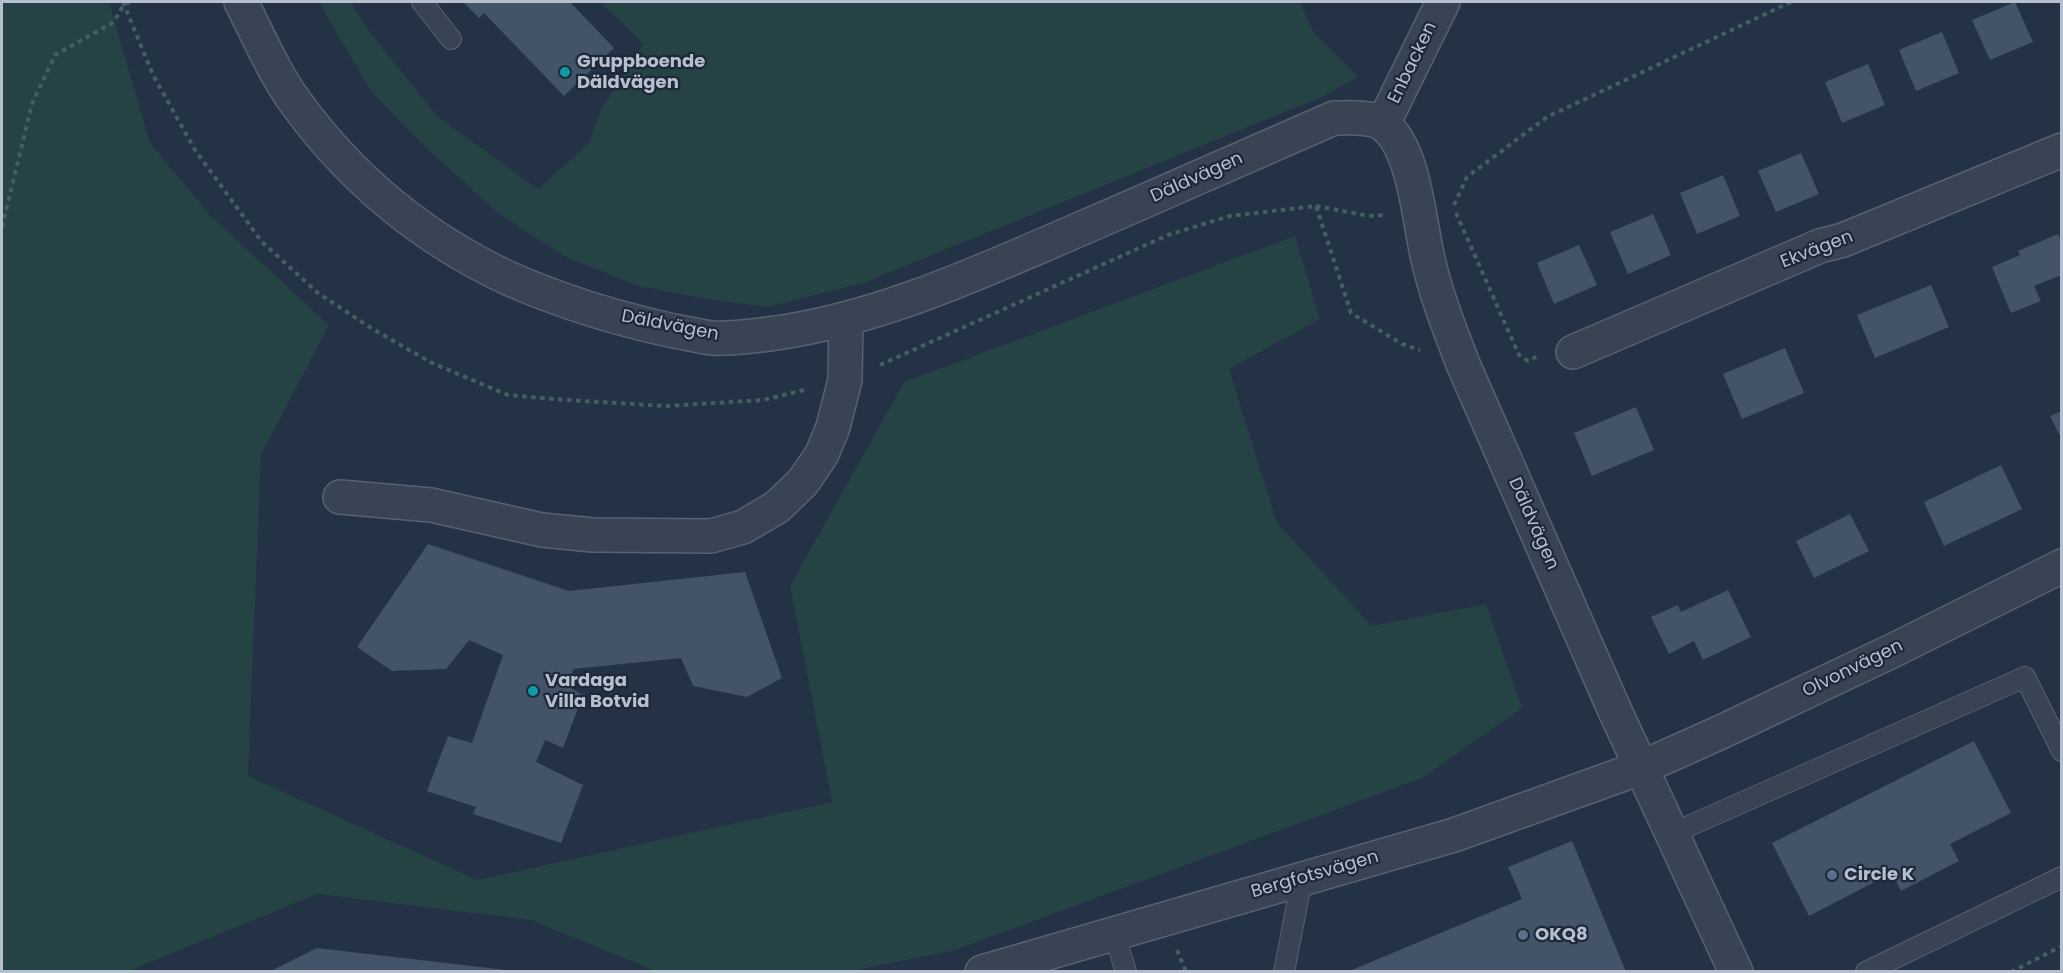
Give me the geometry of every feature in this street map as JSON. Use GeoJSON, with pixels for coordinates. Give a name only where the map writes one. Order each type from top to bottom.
{"type":"FeatureCollection","features":[{"type":"Feature","properties":{"kind":"street","name":"Däldvägen"},"geometry":{"type":"LineString","coordinates":[[242,2],[257,35],[294,101],[346,164],[383,200],[425,231],[476,263],[538,291],[603,313],[711,338],[792,331],[846,319],[931,292],[1334,118],[1360,118],[1383,124],[1400,142],[1410,173],[1428,259],[1441,306],[1463,364],[1615,711],[1643,767],[1671,834],[1736,972]]}},
{"type":"Feature","properties":{"kind":"street","name":"Enbacken"},"geometry":{"type":"LineString","coordinates":[[1383,124],[1443,2]]}},
{"type":"Feature","properties":{"kind":"street","name":"Ekvägen"},"geometry":{"type":"LineString","coordinates":[[1573,352],[1820,246],[1843,240],[2061,150]]}},
{"type":"Feature","properties":{"kind":"street"},"geometry":{"type":"LineString","coordinates":[[340,497],[431,505],[542,530],[604,536],[711,537],[743,527],[777,507],[802,482],[822,454],[833,427],[845,380],[846,319]]}},
{"type":"Feature","properties":{"kind":"street","name":"Olvonvägen"},"geometry":{"type":"LineString","coordinates":[[1643,767],[1883,655],[2061,566]]}},
{"type":"Feature","properties":{"kind":"street","name":"Bergfotsvägen"},"geometry":{"type":"LineString","coordinates":[[982,972],[1454,835],[1643,767]]}},
{"type":"Feature","properties":{"kind":"lane"},"geometry":{"type":"LineString","coordinates":[[422,2],[451,39]]}},
{"type":"Feature","properties":{"kind":"lane"},"geometry":{"type":"LineString","coordinates":[[1671,834],[2025,677],[2061,751]]}},
{"type":"Feature","properties":{"kind":"lane"},"geometry":{"type":"LineString","coordinates":[[1866,972],[2061,877]]}},
{"type":"Feature","properties":{"kind":"lane"},"geometry":{"type":"LineString","coordinates":[[1284,972],[1302,879]]}},
{"type":"Feature","properties":{"kind":"lane"},"geometry":{"type":"LineString","coordinates":[[1114,933],[1126,972]]}},
{"type":"Feature","properties":{"kind":"path"},"geometry":{"type":"LineString","coordinates":[[124,3],[131,2]]}},
{"type":"Feature","properties":{"kind":"path"},"geometry":{"type":"LineString","coordinates":[[1573,352],[1559,346],[1528,361],[1519,355],[1454,207],[1467,177],[1546,117],[1791,2]]}},
{"type":"Feature","properties":{"kind":"path"},"geometry":{"type":"LineString","coordinates":[[2,227],[32,104],[55,55],[114,22],[124,3]]}},
{"type":"Feature","properties":{"kind":"path"},"geometry":{"type":"LineString","coordinates":[[124,3],[153,75],[183,131],[262,242],[318,293],[371,328],[432,363],[508,395],[666,406],[763,400],[845,380],[1168,235],[1230,216],[1316,206],[1369,216],[1420,215]]}},
{"type":"Feature","properties":{"kind":"path"},"geometry":{"type":"LineString","coordinates":[[1316,206],[1351,313],[1402,344],[1463,364]]}},
{"type":"Feature","properties":{"kind":"path"},"geometry":{"type":"LineString","coordinates":[[1175,944],[1186,972]]}},
{"type":"Feature","properties":{"kind":"path"},"geometry":{"type":"LineString","coordinates":[[2012,972],[2061,946]]}},
{"type":"Feature","properties":{"kind":"green space"},"geometry":{"type":"Polygon","coordinates":[[[2,2],[109,2],[150,143],[211,216],[329,325],[261,455],[248,776],[477,880],[832,802],[790,586],[904,382],[1295,236],[1320,319],[1229,369],[1277,523],[1372,626],[1486,604],[1522,708],[1422,778],[955,950],[852,971],[656,971],[531,920],[318,894],[128,971],[2,971],[2,2]]]}},
{"type":"Feature","properties":{"kind":"green space"},"geometry":{"type":"Polygon","coordinates":[[[321,2],[350,2],[372,35],[438,117],[538,189],[589,143],[601,109],[644,44],[600,2],[1300,2],[1314,33],[1358,77],[1322,97],[863,283],[768,307],[705,299],[638,286],[568,258],[500,215],[423,145],[370,90],[321,2]]]}},
{"type":"Feature","properties":{"kind":"building","name":"Gruppboende Däldvägen"},"geometry":{"type":"Polygon","coordinates":[[[463,2],[570,2],[614,48],[564,96],[484,13],[479,18],[463,2]]]}},
{"type":"Feature","properties":{"kind":"building"},"geometry":{"type":"Polygon","coordinates":[[[2015,2],[2033,42],[1990,60],[1972,20],[2015,2]]]}},
{"type":"Feature","properties":{"kind":"building"},"geometry":{"type":"Polygon","coordinates":[[[1942,32],[1959,73],[1916,91],[1899,50],[1942,32]]]}},
{"type":"Feature","properties":{"kind":"building"},"geometry":{"type":"Polygon","coordinates":[[[1868,64],[1885,105],[1842,123],[1825,82],[1868,64]]]}},
{"type":"Feature","properties":{"kind":"building"},"geometry":{"type":"Polygon","coordinates":[[[1801,153],[1819,194],[1776,212],[1758,171],[1801,153]]]}},
{"type":"Feature","properties":{"kind":"building"},"geometry":{"type":"Polygon","coordinates":[[[1723,175],[1740,216],[1697,234],[1680,193],[1723,175]]]}},
{"type":"Feature","properties":{"kind":"building"},"geometry":{"type":"Polygon","coordinates":[[[1653,214],[1671,255],[1628,274],[1610,232],[1653,214]]]}},
{"type":"Feature","properties":{"kind":"building"},"geometry":{"type":"Polygon","coordinates":[[[2058,234],[2062,243],[2062,275],[2034,286],[2041,301],[2011,313],[1992,267],[2020,255],[2018,251],[2058,234]]]}},
{"type":"Feature","properties":{"kind":"building"},"geometry":{"type":"Polygon","coordinates":[[[1579,245],[1597,285],[1554,304],[1537,263],[1579,245]]]}},
{"type":"Feature","properties":{"kind":"building"},"geometry":{"type":"Polygon","coordinates":[[[1931,285],[1949,327],[1875,358],[1857,315],[1931,285]]]}},
{"type":"Feature","properties":{"kind":"building"},"geometry":{"type":"Polygon","coordinates":[[[1785,348],[1804,393],[1742,419],[1723,374],[1785,348]]]}},
{"type":"Feature","properties":{"kind":"building"},"geometry":{"type":"Polygon","coordinates":[[[1636,407],[1654,450],[1592,476],[1574,433],[1636,407]]]}},
{"type":"Feature","properties":{"kind":"building"},"geometry":{"type":"Polygon","coordinates":[[[2062,411],[2062,440],[2050,416],[2062,411]]]}},
{"type":"Feature","properties":{"kind":"building"},"geometry":{"type":"Polygon","coordinates":[[[2001,465],[2022,509],[1944,546],[1924,502],[2001,465]]]}},
{"type":"Feature","properties":{"kind":"building"},"geometry":{"type":"Polygon","coordinates":[[[1850,514],[1869,551],[1814,578],[1796,541],[1850,514]]]}},
{"type":"Feature","properties":{"kind":"building","name":"Vardaga Villa Botvid"},"geometry":{"type":"Polygon","coordinates":[[[428,544],[569,591],[745,572],[782,678],[747,697],[693,686],[681,658],[573,669],[569,687],[583,695],[563,748],[545,740],[536,762],[583,785],[561,843],[473,814],[476,807],[427,791],[448,736],[472,743],[503,655],[469,640],[446,669],[392,671],[357,647],[428,544]]]}},
{"type":"Feature","properties":{"kind":"building"},"geometry":{"type":"Polygon","coordinates":[[[1728,590],[1751,637],[1703,660],[1694,641],[1669,654],[1651,617],[1678,605],[1681,612],[1728,590]]]}},
{"type":"Feature","properties":{"kind":"building"},"geometry":{"type":"Polygon","coordinates":[[[1974,741],[2011,813],[1950,844],[1959,861],[1901,891],[1892,873],[1809,916],[1772,843],[1974,741]]]}},
{"type":"Feature","properties":{"kind":"building","name":"OKQ8"},"geometry":{"type":"Polygon","coordinates":[[[1572,841],[1626,972],[1347,972],[1522,899],[1508,867],[1572,841]]]}},
{"type":"Feature","properties":{"kind":"building"},"geometry":{"type":"Polygon","coordinates":[[[317,948],[506,970],[506,972],[269,972],[317,948]]]}},
{"type":"Feature","properties":{"kind":"place","name":"Gruppboende Däldvägen"},"geometry":{"type":"Point","coordinates":[565,72]}},
{"type":"Feature","properties":{"kind":"place","name":"Vardaga Villa Botvid"},"geometry":{"type":"Point","coordinates":[533,691]}},
{"type":"Feature","properties":{"kind":"place","name":"Circle K"},"geometry":{"type":"Point","coordinates":[1832,875]}},
{"type":"Feature","properties":{"kind":"place","name":"OKQ8"},"geometry":{"type":"Point","coordinates":[1523,935]}}]}
